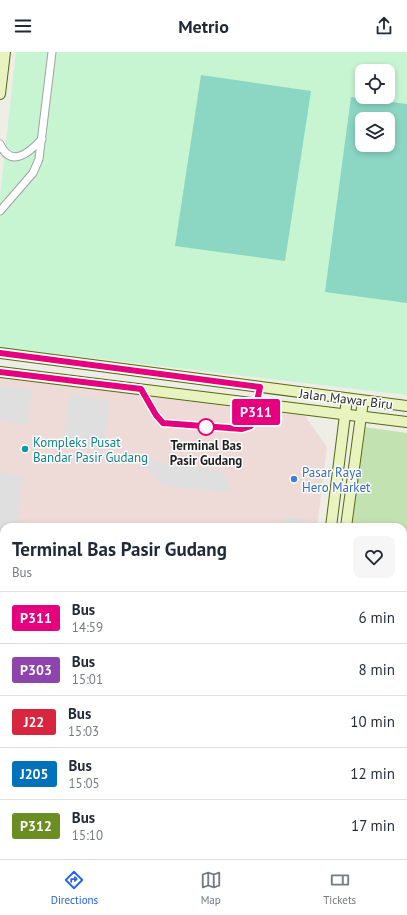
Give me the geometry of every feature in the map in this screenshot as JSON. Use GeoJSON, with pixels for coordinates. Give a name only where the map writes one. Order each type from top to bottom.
{"type":"FeatureCollection","features":[{"type":"Feature","properties":{"kind":"street"},"geometry":{"type":"LineString","coordinates":[[0,94],[5,52]]}},
{"type":"Feature","properties":{"kind":"street"},"geometry":{"type":"LineString","coordinates":[[0,211],[33,173],[39,159],[52,52]]}},
{"type":"Feature","properties":{"kind":"street"},"geometry":{"type":"LineString","coordinates":[[0,144],[5,152],[23,156],[29,153],[42,139]]}},
{"type":"Feature","properties":{"kind":"street","name":"Jalan Mawar Biru"},"geometry":{"type":"LineString","coordinates":[[0,353],[407,406]]}},
{"type":"Feature","properties":{"kind":"street","name":"Jalan Mawar Biru"},"geometry":{"type":"LineString","coordinates":[[0,372],[407,422]]}},
{"type":"Feature","properties":{"kind":"street"},"geometry":{"type":"LineString","coordinates":[[331,523],[347,399]]}},
{"type":"Feature","properties":{"kind":"street"},"geometry":{"type":"LineString","coordinates":[[347,523],[363,401]]}},
{"type":"Feature","properties":{"kind":"shaded area"},"geometry":{"type":"Polygon","coordinates":[[[0,374],[305,416],[327,447],[318,523],[0,523],[0,374]]]}},
{"type":"Feature","properties":{"kind":"shaded area"},"geometry":{"type":"Polygon","coordinates":[[[0,386],[32,390],[28,424],[0,421],[0,386]]]}},
{"type":"Feature","properties":{"kind":"shaded area"},"geometry":{"type":"Polygon","coordinates":[[[69,395],[110,400],[103,451],[62,446],[69,395]]]}},
{"type":"Feature","properties":{"kind":"shaded area"},"geometry":{"type":"Polygon","coordinates":[[[142,460],[223,471],[232,493],[161,485],[142,460]]]}},
{"type":"Feature","properties":{"kind":"shaded area"},"geometry":{"type":"Polygon","coordinates":[[[0,473],[23,476],[17,523],[0,523],[0,473]]]}},
{"type":"Feature","properties":{"kind":"shaded area"},"geometry":{"type":"Polygon","coordinates":[[[286,517],[304,519],[304,523],[285,523],[286,517]]]}},
{"type":"Feature","properties":{"kind":"green space"},"geometry":{"type":"Polygon","coordinates":[[[16,52],[407,52],[407,395],[0,347],[0,197],[16,52]]]}},
{"type":"Feature","properties":{"kind":"green space"},"geometry":{"type":"Polygon","coordinates":[[[201,75],[311,91],[285,261],[175,246],[201,75]]]}},
{"type":"Feature","properties":{"kind":"green space"},"geometry":{"type":"Polygon","coordinates":[[[351,97],[355,98],[355,104],[395,104],[395,102],[407,104],[407,303],[325,292],[351,97]]]}},
{"type":"Feature","properties":{"kind":"green space"},"geometry":{"type":"Polygon","coordinates":[[[364,427],[407,433],[407,523],[352,523],[364,427]]]}},
{"type":"Feature","properties":{"kind":"bus line","name":"P311"},"geometry":{"type":"LineString","coordinates":[[0,353],[260,387],[258,403],[251,426],[242,429],[163,423],[156,415],[141,389],[0,372]]}},
{"type":"Feature","properties":{"kind":"place","name":"Terminal Bas Pasir Gudang"},"geometry":{"type":"Point","coordinates":[206,427]}},
{"type":"Feature","properties":{"kind":"place","name":"Kompleks Pusat Bandar Pasir Gudang"},"geometry":{"type":"Point","coordinates":[25,449]}},
{"type":"Feature","properties":{"kind":"place","name":"Pasar Raya Hero Market"},"geometry":{"type":"Point","coordinates":[294,479]}}]}
